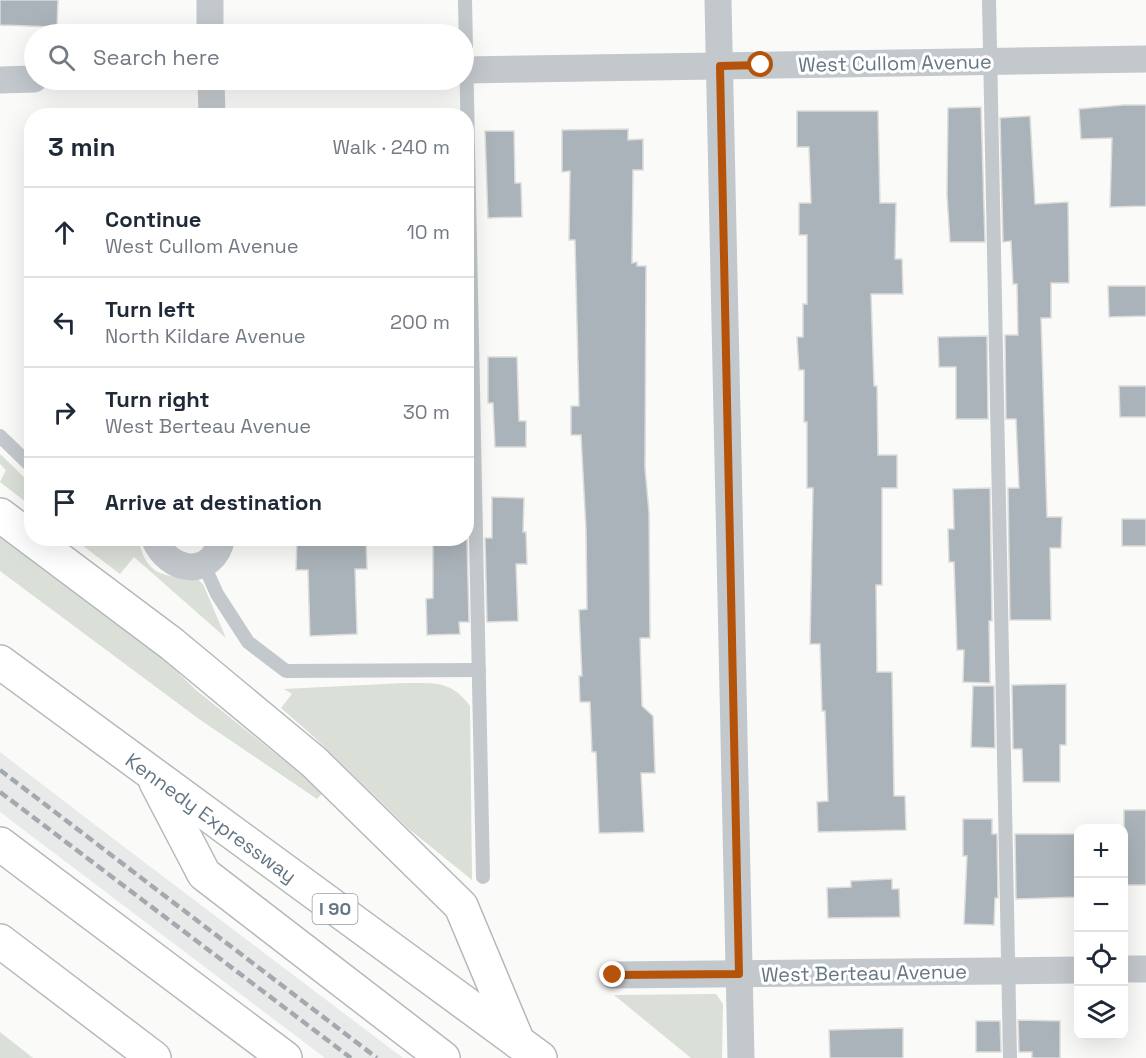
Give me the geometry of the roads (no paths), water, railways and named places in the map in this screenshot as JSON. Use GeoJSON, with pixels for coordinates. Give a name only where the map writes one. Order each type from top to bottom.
{"type":"FeatureCollection","features":[{"type":"Feature","properties":{"kind":"highway"},"geometry":{"type":"LineString","coordinates":[[0,515],[24,533]]}},
{"type":"Feature","properties":{"kind":"highway"},"geometry":{"type":"LineString","coordinates":[[41,546],[172,644],[315,762],[461,906],[529,1050]]}},
{"type":"Feature","properties":{"kind":"highway","name":"Kennedy Expressway"},"geometry":{"type":"LineString","coordinates":[[0,662],[529,1050]]}},
{"type":"Feature","properties":{"kind":"highway","name":"I 90"},"geometry":{"type":"LineString","coordinates":[[153,776],[204,874],[443,1058]]}},
{"type":"Feature","properties":{"kind":"highway"},"geometry":{"type":"LineString","coordinates":[[0,844],[285,1058]]}},
{"type":"Feature","properties":{"kind":"highway"},"geometry":{"type":"LineString","coordinates":[[0,941],[154,1058]]}},
{"type":"Feature","properties":{"kind":"street"},"geometry":{"type":"LineString","coordinates":[[210,0],[210,24]]}},
{"type":"Feature","properties":{"kind":"street"},"geometry":{"type":"LineString","coordinates":[[718,0],[741,1058]]}},
{"type":"Feature","properties":{"kind":"street","name":"West Cullom Avenue"},"geometry":{"type":"LineString","coordinates":[[474,70],[1146,59]]}},
{"type":"Feature","properties":{"kind":"street"},"geometry":{"type":"LineString","coordinates":[[0,80],[24,79]]}},
{"type":"Feature","properties":{"kind":"street"},"geometry":{"type":"LineString","coordinates":[[211,90],[212,108]]}},
{"type":"Feature","properties":{"kind":"street"},"geometry":{"type":"LineString","coordinates":[[158,546],[164,557],[179,566],[196,568],[204,565],[219,552],[220,546]]}},
{"type":"Feature","properties":{"kind":"street"},"geometry":{"type":"LineString","coordinates":[[1128,969],[1146,969]]}},
{"type":"Feature","properties":{"kind":"street","name":"West Berteau Avenue"},"geometry":{"type":"LineString","coordinates":[[613,975],[1074,970]]}},
{"type":"Feature","properties":{"kind":"lane"},"geometry":{"type":"LineString","coordinates":[[465,0],[465,24]]}},
{"type":"Feature","properties":{"kind":"lane"},"geometry":{"type":"LineString","coordinates":[[989,0],[1010,1058]]}},
{"type":"Feature","properties":{"kind":"lane"},"geometry":{"type":"LineString","coordinates":[[465,90],[466,108]]}},
{"type":"Feature","properties":{"kind":"lane"},"geometry":{"type":"LineString","coordinates":[[0,436],[24,459]]}},
{"type":"Feature","properties":{"kind":"lane"},"geometry":{"type":"LineString","coordinates":[[474,456],[483,877]]}},
{"type":"Feature","properties":{"kind":"lane"},"geometry":{"type":"LineString","coordinates":[[204,565],[217,594],[249,642],[286,671],[479,670]]}},
{"type":"Feature","properties":{"kind":"railway"},"geometry":{"type":"LineString","coordinates":[[0,770],[377,1058]]}},
{"type":"Feature","properties":{"kind":"railway"},"geometry":{"type":"LineString","coordinates":[[0,792],[351,1058]]}}]}
